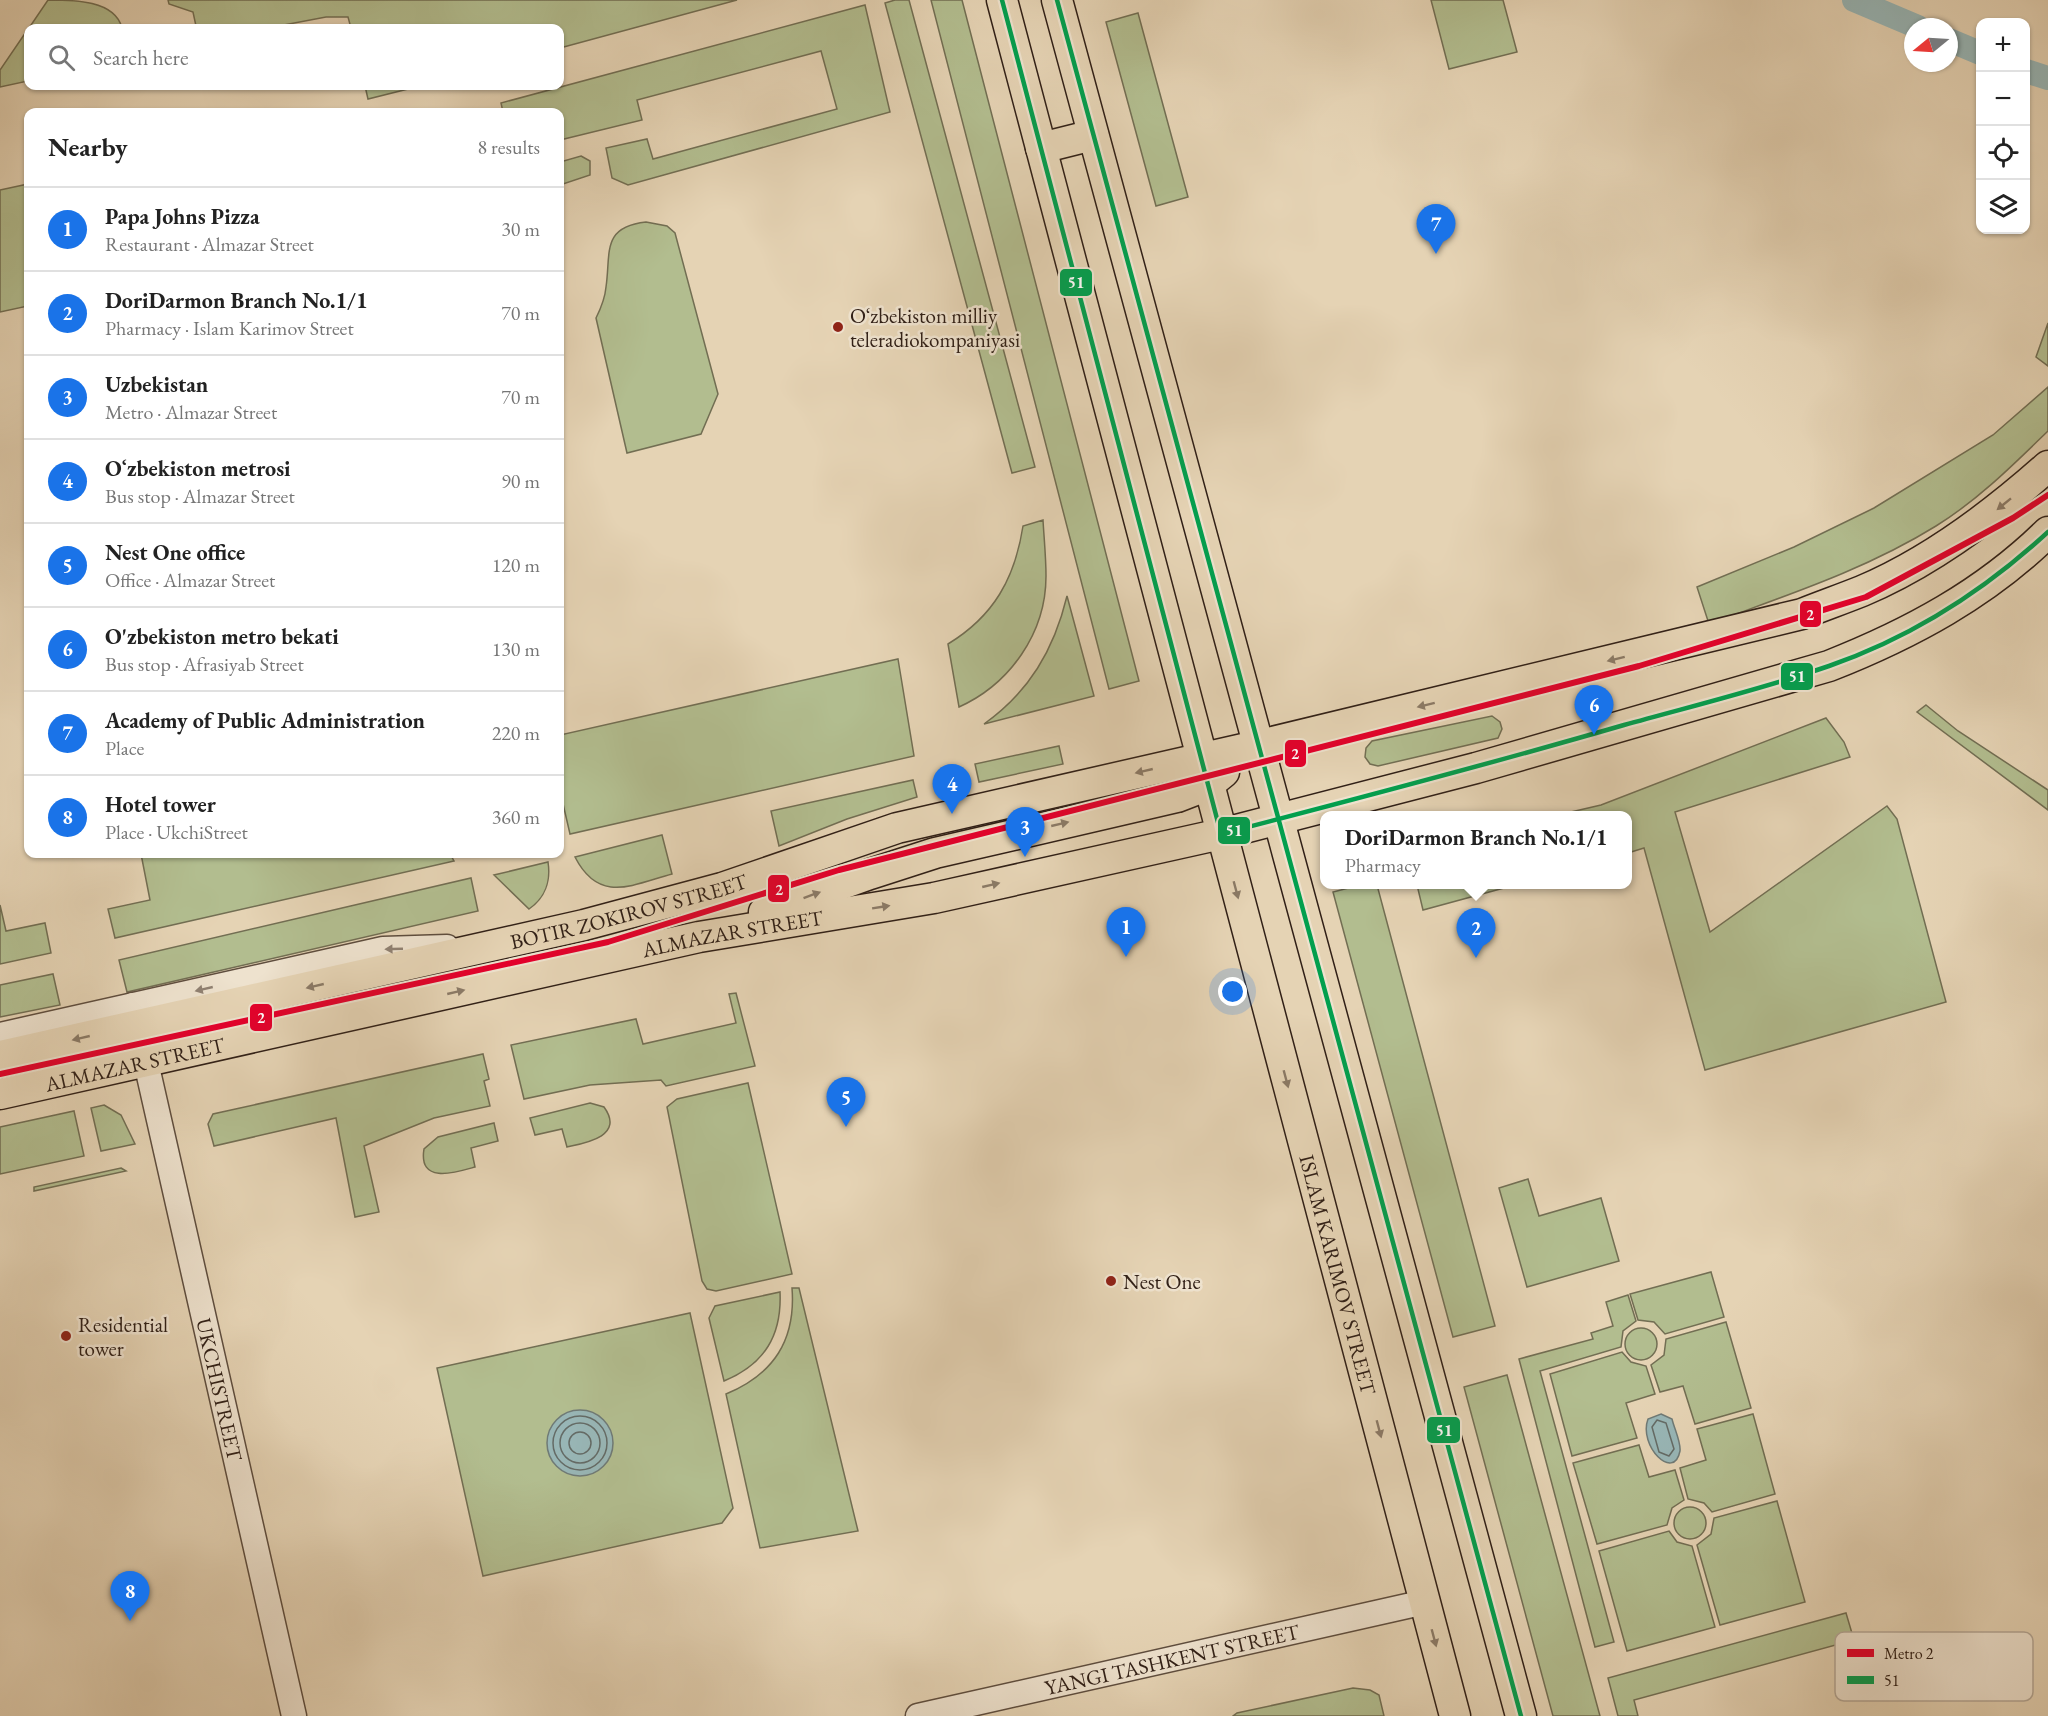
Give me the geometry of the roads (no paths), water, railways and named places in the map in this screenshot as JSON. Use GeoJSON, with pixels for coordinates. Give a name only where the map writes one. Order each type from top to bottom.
{"type":"FeatureCollection","features":[{"type":"Feature","properties":{"kind":"main road"},"geometry":{"type":"LineString","coordinates":[[1002,0],[1221,834]]}},
{"type":"Feature","properties":{"kind":"main road"},"geometry":{"type":"LineString","coordinates":[[1057,0],[1300,891],[1521,1716]]}},
{"type":"Feature","properties":{"kind":"main road"},"geometry":{"type":"LineString","coordinates":[[1041,148],[1094,135]]}},
{"type":"Feature","properties":{"kind":"main road"},"geometry":{"type":"LineString","coordinates":[[699,937],[924,856],[1177,797],[1204,771],[1260,745],[1802,614],[1863,591],[1909,567],[2003,505],[2048,465]]}},
{"type":"Feature","properties":{"kind":"main road","name":"ALMAZAR STREET"},"geometry":{"type":"LineString","coordinates":[[0,1094],[699,937],[934,898],[1221,834],[1497,762],[1829,666],[1880,646],[1941,614],[1985,586],[2048,532]]}},
{"type":"Feature","properties":{"kind":"main road","name":"BOTIR ZOKIROV STREET"},"geometry":{"type":"LineString","coordinates":[[0,1056],[135,1015],[495,945],[662,906],[781,869],[897,828],[1204,771]]}},
{"type":"Feature","properties":{"kind":"main road","name":"ISLAM KARIMOV STREET"},"geometry":{"type":"LineString","coordinates":[[1221,834],[1455,1716]]}},
{"type":"Feature","properties":{"kind":"street","name":"UKCHISTREET"},"geometry":{"type":"LineString","coordinates":[[135,1015],[294,1716]]}},
{"type":"Feature","properties":{"kind":"street"},"geometry":{"type":"LineString","coordinates":[[0,1035],[135,1015]]}},
{"type":"Feature","properties":{"kind":"street","name":"YANGI TASHKENT STREET"},"geometry":{"type":"LineString","coordinates":[[918,1716],[1425,1602]]}},
{"type":"Feature","properties":{"kind":"water"},"geometry":{"type":"Polygon","coordinates":[[[573,1410],[587,1410],[599,1415],[608,1424],[613,1443],[611,1456],[604,1467],[587,1476],[573,1476],[561,1471],[552,1462],[547,1450],[547,1436],[552,1424],[561,1415],[573,1410]]]}},
{"type":"Feature","properties":{"kind":"water"},"geometry":{"type":"Polygon","coordinates":[[[1661,1414],[1672,1419],[1679,1443],[1680,1451],[1676,1460],[1671,1463],[1658,1457],[1648,1440],[1646,1429],[1648,1419],[1661,1414]]]}},
{"type":"Feature","properties":{"kind":"waterway"},"geometry":{"type":"LineString","coordinates":[[1854,0],[1904,21]]}},
{"type":"Feature","properties":{"kind":"waterway"},"geometry":{"type":"LineString","coordinates":[[1958,44],[1976,51]]}},
{"type":"Feature","properties":{"kind":"waterway"},"geometry":{"type":"LineString","coordinates":[[2029,72],[2048,78]]}},
{"type":"Feature","properties":{"kind":"metro line","name":"2"},"geometry":{"type":"LineString","coordinates":[[0,1074],[608,942],[839,870],[1639,666],[1866,597],[2013,518],[2048,495]]}},
{"type":"Feature","properties":{"kind":"place","name":"Academy of Public Administration"},"geometry":{"type":"Point","coordinates":[1436,254]}},
{"type":"Feature","properties":{"kind":"place","name":"Oʻzbekiston milliy teleradiokompaniyasi"},"geometry":{"type":"Point","coordinates":[838,327]}},
{"type":"Feature","properties":{"kind":"place","name":"O'zbekiston metro bekati"},"geometry":{"type":"Point","coordinates":[1594,735]}},
{"type":"Feature","properties":{"kind":"place","name":"Oʻzbekiston metrosi"},"geometry":{"type":"Point","coordinates":[952,814]}},
{"type":"Feature","properties":{"kind":"place","name":"Uzbekistan"},"geometry":{"type":"Point","coordinates":[1025,857]}},
{"type":"Feature","properties":{"kind":"place","name":"Papa Johns Pizza"},"geometry":{"type":"Point","coordinates":[1126,957]}},
{"type":"Feature","properties":{"kind":"place","name":"DoriDarmon Branch No.1/1"},"geometry":{"type":"Point","coordinates":[1476,958]}},
{"type":"Feature","properties":{"kind":"place","name":"Nest One office"},"geometry":{"type":"Point","coordinates":[846,1127]}},
{"type":"Feature","properties":{"kind":"place","name":"Nest One"},"geometry":{"type":"Point","coordinates":[1111,1281]}},
{"type":"Feature","properties":{"kind":"place","name":"Residential tower"},"geometry":{"type":"Point","coordinates":[66,1336]}},
{"type":"Feature","properties":{"kind":"place","name":"Hotel tower"},"geometry":{"type":"Point","coordinates":[130,1621]}}]}
